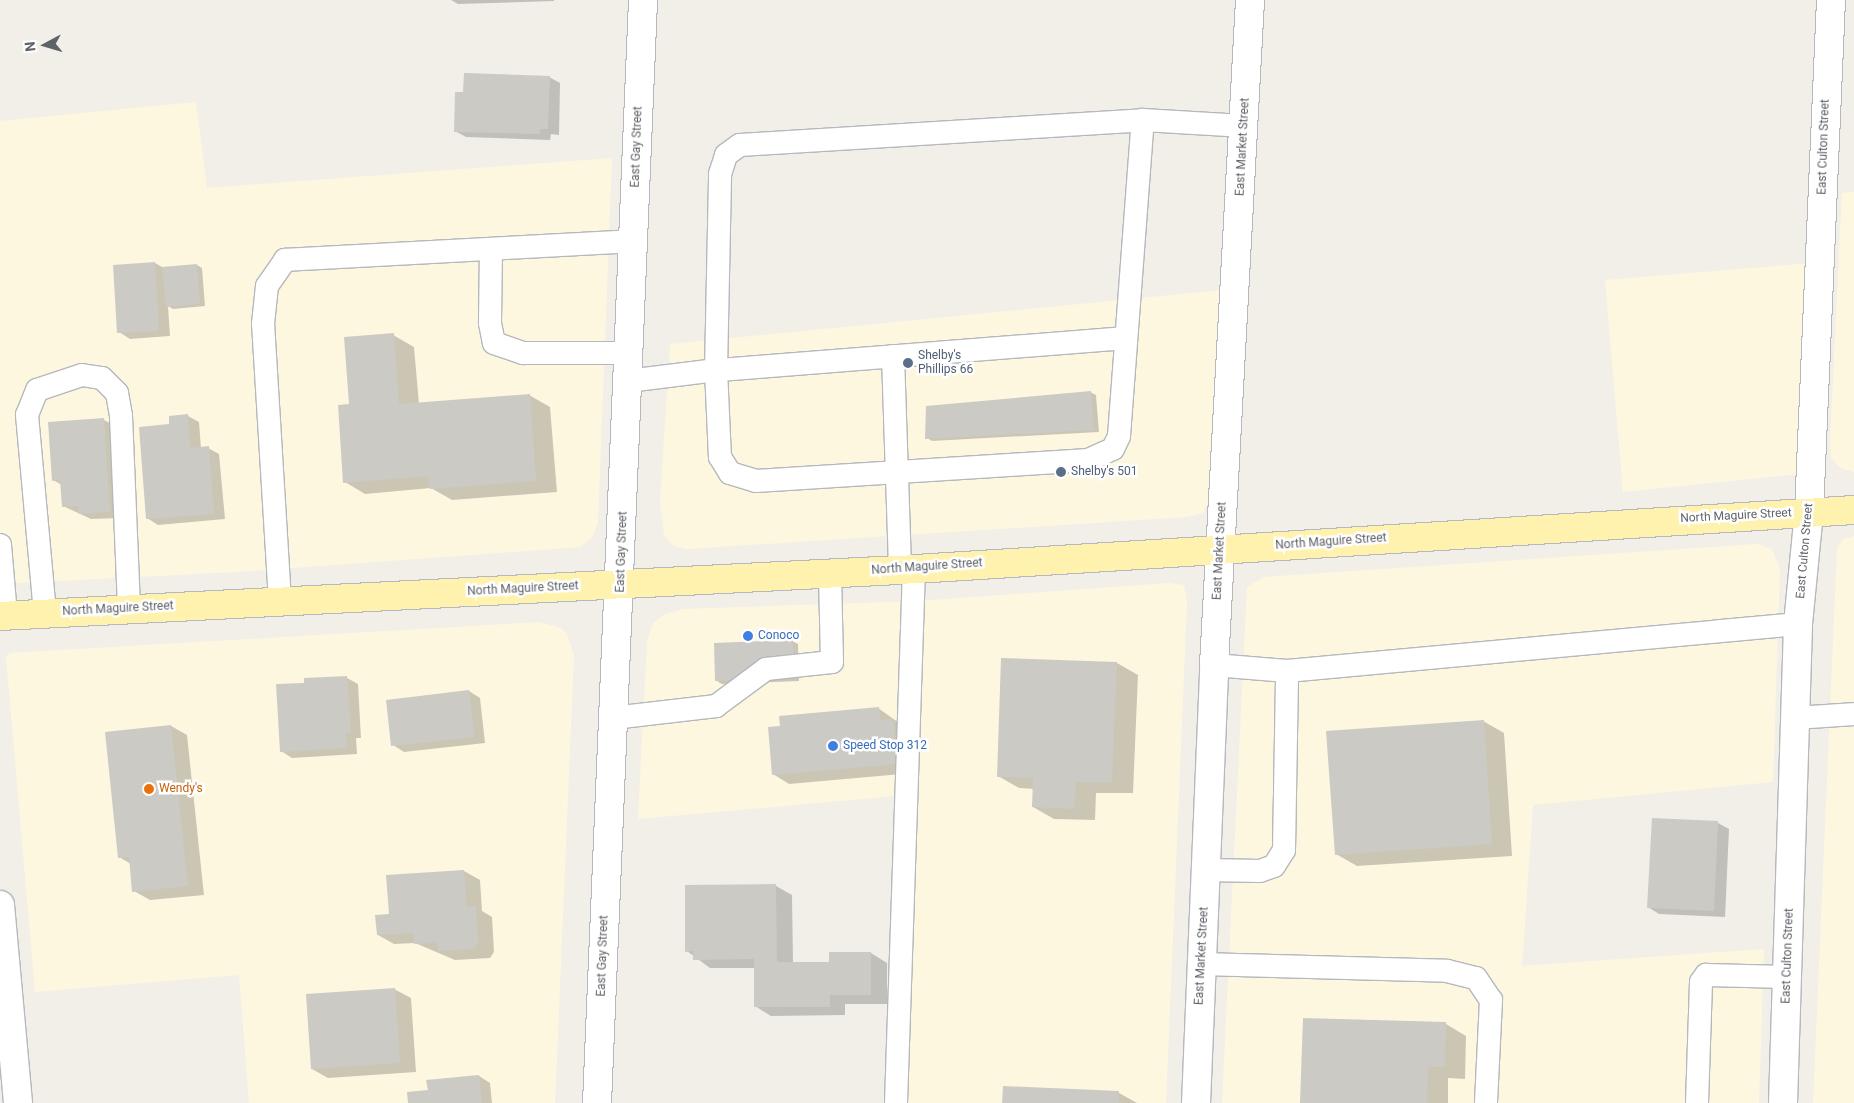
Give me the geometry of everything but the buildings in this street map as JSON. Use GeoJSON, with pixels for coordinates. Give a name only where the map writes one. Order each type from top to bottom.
{"type":"FeatureCollection","features":[{"type":"Feature","properties":{"kind":"main road","name":"North Maguire Street"},"geometry":{"type":"LineString","coordinates":[[3,616],[280,600],[907,569],[1854,510]]}},
{"type":"Feature","properties":{"kind":"street","name":"East Gay Street"},"geometry":{"type":"LineString","coordinates":[[597,1103],[621,584],[643,0]]}},
{"type":"Feature","properties":{"kind":"street","name":"East Market Street"},"geometry":{"type":"LineString","coordinates":[[1196,1103],[1214,665],[1250,0]]}},
{"type":"Feature","properties":{"kind":"street","name":"East Culton Street"},"geometry":{"type":"LineString","coordinates":[[1783,1103],[1798,624],[1809,512],[1831,0]]}},
{"type":"Feature","properties":{"kind":"street"},"geometry":{"type":"LineString","coordinates":[[0,905],[18,1103]]}},
{"type":"Feature","properties":{"kind":"lane"},"geometry":{"type":"LineString","coordinates":[[1143,120],[1119,436],[1113,449],[1088,460],[756,481],[730,473],[720,456],[717,438],[716,370],[720,174],[726,154],[740,145],[1143,120],[1244,126]]}},
{"type":"Feature","properties":{"kind":"lane"},"geometry":{"type":"LineString","coordinates":[[280,600],[263,324],[267,286],[285,260],[633,241]]}},
{"type":"Feature","properties":{"kind":"lane"},"geometry":{"type":"LineString","coordinates":[[491,248],[490,323],[494,343],[523,353],[629,353]]}},
{"type":"Feature","properties":{"kind":"lane"},"geometry":{"type":"LineString","coordinates":[[628,382],[716,370],[1126,338]]}},
{"type":"Feature","properties":{"kind":"lane"},"geometry":{"type":"LineString","coordinates":[[893,356],[898,472],[907,569],[896,1103]]}},
{"type":"Feature","properties":{"kind":"lane"},"geometry":{"type":"LineString","coordinates":[[45,613],[27,415],[37,390],[82,375],[102,378],[117,393],[121,416],[129,609]]}},
{"type":"Feature","properties":{"kind":"lane"},"geometry":{"type":"LineString","coordinates":[[0,545],[3,616]]}},
{"type":"Feature","properties":{"kind":"lane"},"geometry":{"type":"LineString","coordinates":[[614,718],[716,706],[766,669],[832,662],[830,573]]}},
{"type":"Feature","properties":{"kind":"lane"},"geometry":{"type":"LineString","coordinates":[[1214,665],[1287,671],[1798,624]]}},
{"type":"Feature","properties":{"kind":"lane"},"geometry":{"type":"LineString","coordinates":[[1207,870],[1260,871],[1274,866],[1284,850],[1287,671]]}},
{"type":"Feature","properties":{"kind":"lane"},"geometry":{"type":"LineString","coordinates":[[1795,718],[1854,714]]}},
{"type":"Feature","properties":{"kind":"lane"},"geometry":{"type":"LineString","coordinates":[[1201,964],[1447,971],[1476,978],[1491,1000],[1486,1103]]}},
{"type":"Feature","properties":{"kind":"lane"},"geometry":{"type":"LineString","coordinates":[[1697,1103],[1701,982],[1706,975],[1788,977]]}},
{"type":"Feature","properties":{"kind":"shaded area"},"geometry":{"type":"Polygon","coordinates":[[[196,102],[207,188],[612,158],[598,522],[593,536],[581,547],[236,572],[0,584],[0,121],[196,102]]]}},
{"type":"Feature","properties":{"kind":"shaded area"},"geometry":{"type":"Polygon","coordinates":[[[1854,192],[1854,472],[1840,468],[1831,458],[1830,441],[1842,193],[1854,192]]]}},
{"type":"Feature","properties":{"kind":"shaded area"},"geometry":{"type":"Polygon","coordinates":[[[1812,263],[1799,474],[1623,492],[1605,280],[1812,263]]]}},
{"type":"Feature","properties":{"kind":"shaded area"},"geometry":{"type":"Polygon","coordinates":[[[1222,290],[1211,497],[1203,513],[1187,517],[686,549],[673,546],[664,535],[660,503],[670,344],[1222,290]]]}},
{"type":"Feature","properties":{"kind":"shaded area"},"geometry":{"type":"Polygon","coordinates":[[[1854,536],[1854,1103],[1813,1103],[1837,549],[1843,539],[1854,536]]]}},
{"type":"Feature","properties":{"kind":"shaded area"},"geometry":{"type":"Polygon","coordinates":[[[1757,544],[1772,549],[1780,569],[1773,782],[1533,805],[1522,966],[1764,949],[1759,1103],[1222,1103],[1247,587],[1264,577],[1757,544]]]}},
{"type":"Feature","properties":{"kind":"shaded area"},"geometry":{"type":"Polygon","coordinates":[[[1169,583],[1184,585],[1187,603],[1166,1103],[892,1103],[907,795],[638,819],[647,641],[653,623],[665,614],[684,609],[918,601],[1169,583]]]}},
{"type":"Feature","properties":{"kind":"shaded area"},"geometry":{"type":"Polygon","coordinates":[[[539,622],[561,628],[567,634],[574,655],[555,1103],[249,1103],[239,975],[35,992],[6,657],[10,653],[539,622]]]}},
{"type":"Feature","properties":{"kind":"place","name":"Shelby's Phillips 66"},"geometry":{"type":"Point","coordinates":[908,363]}},
{"type":"Feature","properties":{"kind":"place","name":"Shelby's 501"},"geometry":{"type":"Point","coordinates":[1061,472]}},
{"type":"Feature","properties":{"kind":"place","name":"Conoco"},"geometry":{"type":"Point","coordinates":[748,636]}},
{"type":"Feature","properties":{"kind":"place","name":"Speed Stop 312"},"geometry":{"type":"Point","coordinates":[833,746]}},
{"type":"Feature","properties":{"kind":"place","name":"Wendy's"},"geometry":{"type":"Point","coordinates":[149,789]}}]}
